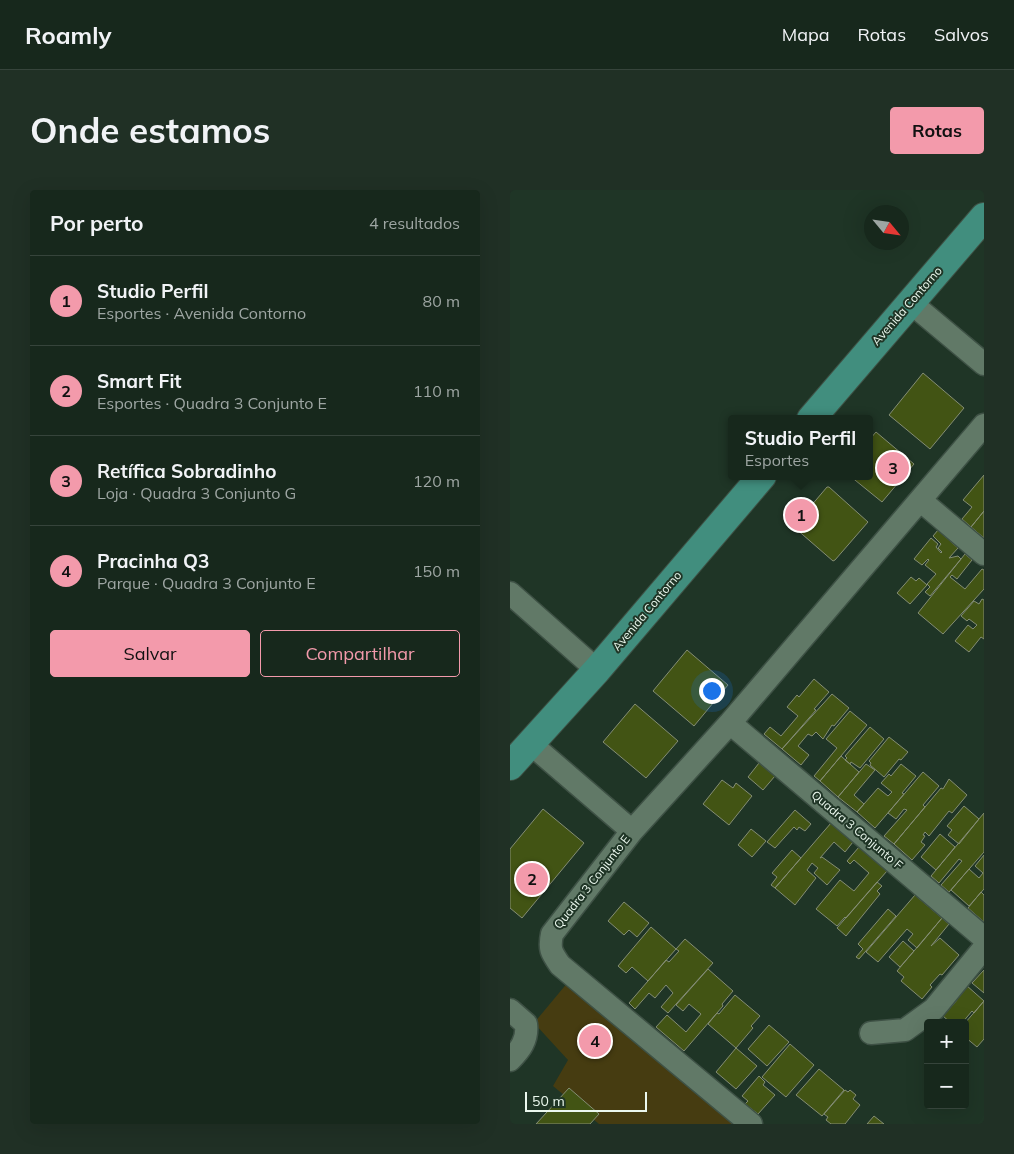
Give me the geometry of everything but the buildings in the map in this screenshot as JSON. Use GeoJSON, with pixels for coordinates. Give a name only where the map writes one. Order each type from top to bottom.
{"type":"FeatureCollection","features":[{"type":"Feature","properties":{"kind":"main road","name":"Avenida Contorno"},"geometry":{"type":"LineString","coordinates":[[814,415],[984,217]]}},
{"type":"Feature","properties":{"kind":"main road","name":"Avenida Contorno"},"geometry":{"type":"LineString","coordinates":[[510,766],[597,670],[759,480]]}},
{"type":"Feature","properties":{"kind":"street"},"geometry":{"type":"LineString","coordinates":[[910,302],[984,364]]}},
{"type":"Feature","properties":{"kind":"street"},"geometry":{"type":"LineString","coordinates":[[632,831],[730,722],[984,425]]}},
{"type":"Feature","properties":{"kind":"street"},"geometry":{"type":"LineString","coordinates":[[920,500],[984,554]]}},
{"type":"Feature","properties":{"kind":"street"},"geometry":{"type":"LineString","coordinates":[[510,593],[597,670]]}},
{"type":"Feature","properties":{"kind":"street","name":"Quadra 3 Conjunto F"},"geometry":{"type":"LineString","coordinates":[[730,722],[984,938]]}},
{"type":"Feature","properties":{"kind":"street","name":"Quadra 3 Conjunto E"},"geometry":{"type":"LineString","coordinates":[[531,744],[632,831],[552,934],[550,946],[552,954],[560,965],[751,1124]]}},
{"type":"Feature","properties":{"kind":"street"},"geometry":{"type":"LineString","coordinates":[[870,1033],[905,1030],[934,1010],[984,948]]}},
{"type":"Feature","properties":{"kind":"street"},"geometry":{"type":"LineString","coordinates":[[510,1010],[526,1024],[527,1030],[521,1049],[510,1060]]}},
{"type":"Feature","properties":{"kind":"shaded area"},"geometry":{"type":"Polygon","coordinates":[[[569,981],[737,1124],[599,1124],[553,1086],[568,1060],[534,1023],[569,981]]]}},
{"type":"Feature","properties":{"kind":"place","name":"Retífica Sobradinho"},"geometry":{"type":"Point","coordinates":[893,468]}},
{"type":"Feature","properties":{"kind":"place","name":"Studio Perfil"},"geometry":{"type":"Point","coordinates":[801,515]}},
{"type":"Feature","properties":{"kind":"place","name":"Smart Fit"},"geometry":{"type":"Point","coordinates":[532,879]}},
{"type":"Feature","properties":{"kind":"place","name":"Pracinha Q3"},"geometry":{"type":"Point","coordinates":[595,1041]}}]}
